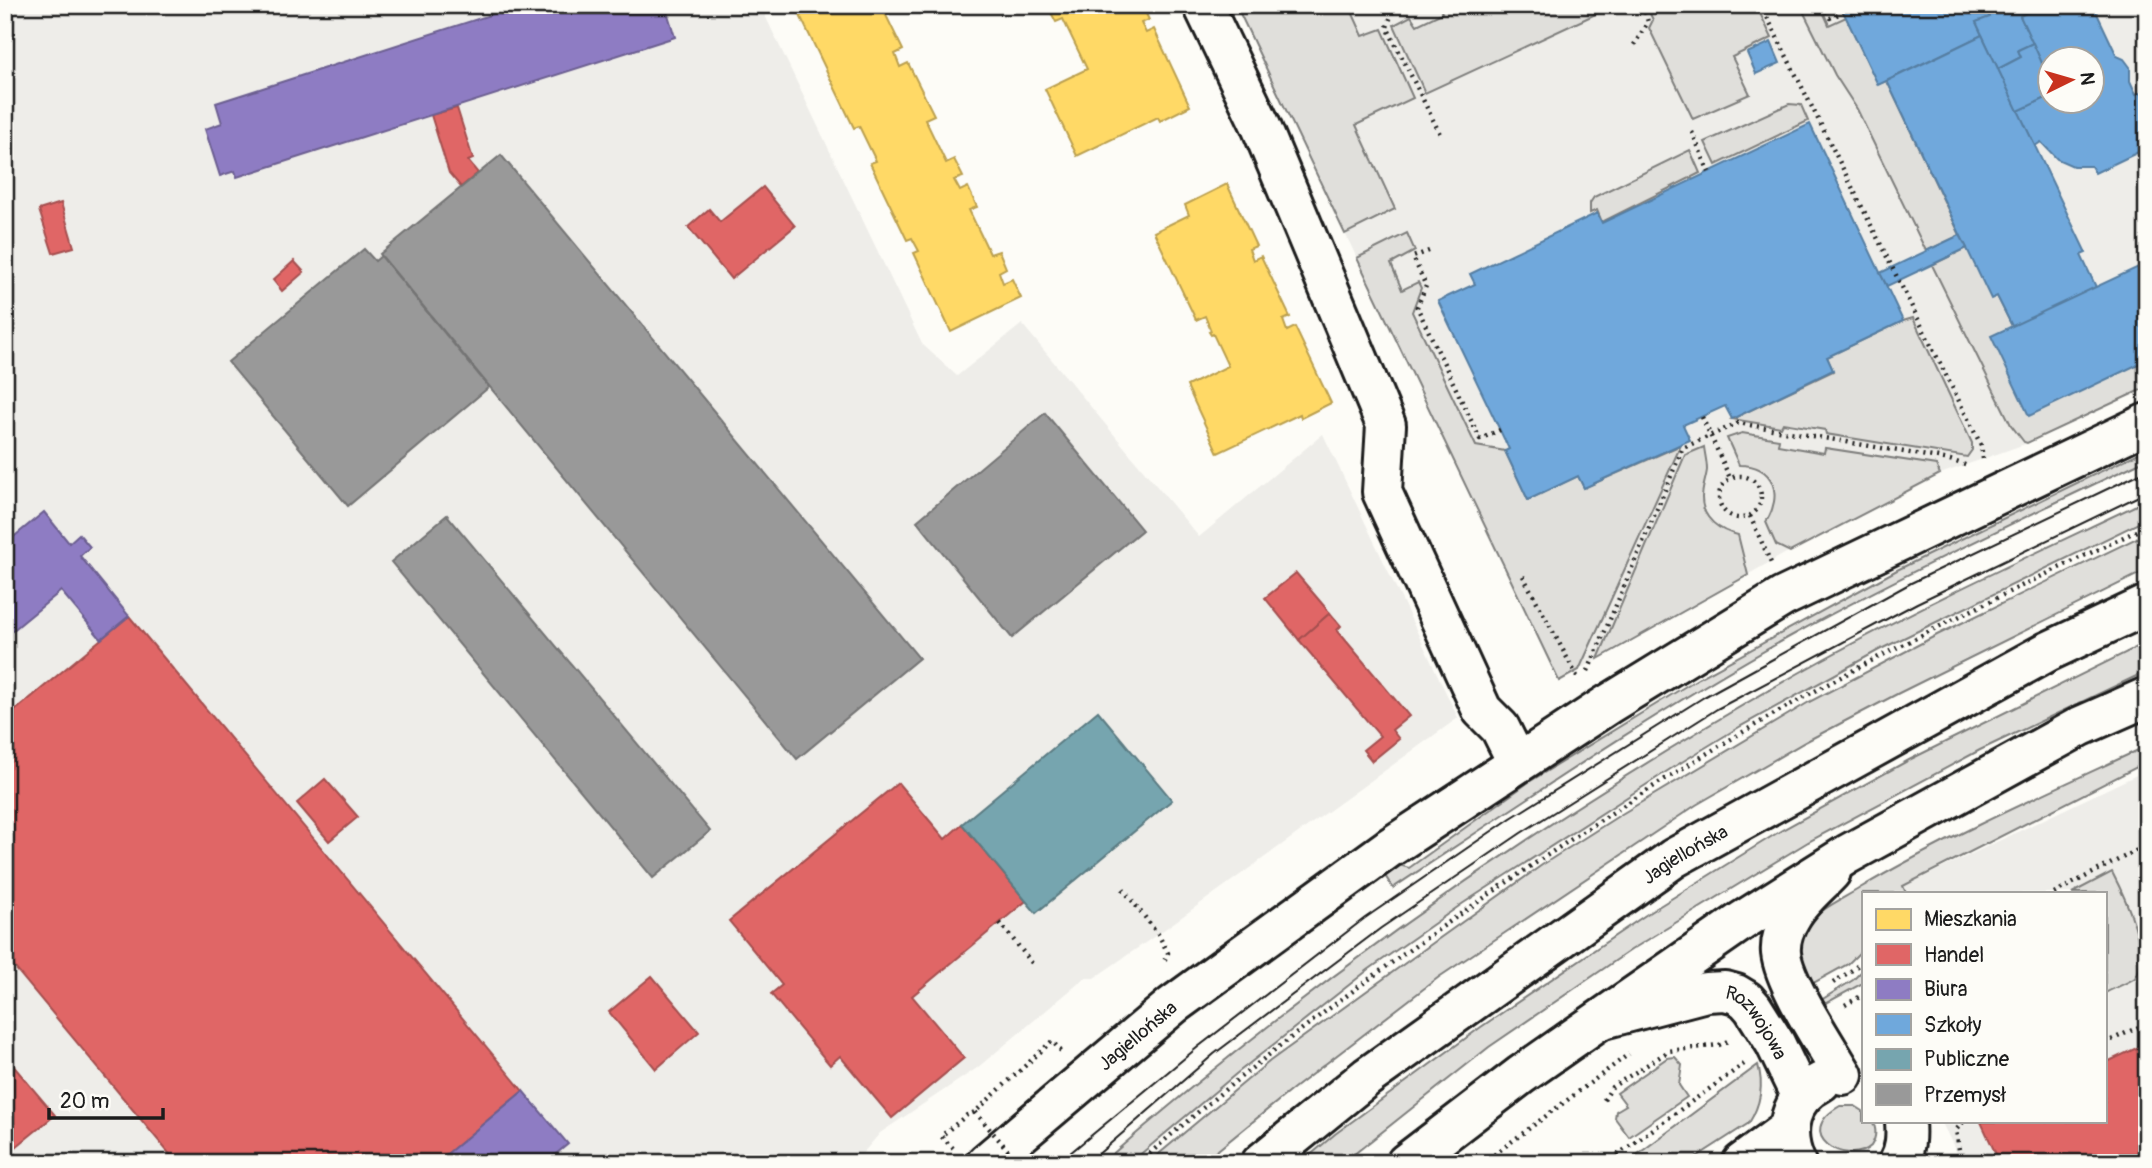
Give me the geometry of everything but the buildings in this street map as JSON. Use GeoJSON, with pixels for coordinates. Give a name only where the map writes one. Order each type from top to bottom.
{"type":"FeatureCollection","features":[{"type":"Feature","properties":{"kind":"main road"},"geometry":{"type":"LineString","coordinates":[[1203,5],[1260,124],[1386,425],[1382,492],[1482,710],[1500,728],[1517,762]]}},
{"type":"Feature","properties":{"kind":"main road","name":"Jagiellońska"},"geometry":{"type":"LineString","coordinates":[[972,1159],[1173,1005],[1389,848],[1607,705],[1783,597],[2147,423]]}},
{"type":"Feature","properties":{"kind":"main road","name":"Jagiellońska"},"geometry":{"type":"LineString","coordinates":[[1261,1163],[1367,1077],[1674,858],[2048,652],[2147,605]]}},
{"type":"Feature","properties":{"kind":"main road"},"geometry":{"type":"LineString","coordinates":[[1406,1163],[1521,1075],[1742,921],[1848,853],[2081,726],[2147,697]]}},
{"type":"Feature","properties":{"kind":"main road"},"geometry":{"type":"LineString","coordinates":[[1742,1163],[1795,1130],[1820,1082],[1853,1076],[1801,1002],[1784,965],[1782,947],[1784,933],[1792,914],[1848,853]]}},
{"type":"Feature","properties":{"kind":"main road","name":"Rozwojowa"},"geometry":{"type":"LineString","coordinates":[[1601,1019],[1706,992],[1725,991],[1736,994],[1753,1008],[1775,1043],[1795,1130]]}},
{"type":"Feature","properties":{"kind":"main road"},"geometry":{"type":"LineString","coordinates":[[1898,1163],[1903,1154],[1906,1137],[1905,1122]]}},
{"type":"Feature","properties":{"kind":"path"},"geometry":{"type":"LineString","coordinates":[[1395,5],[1387,27],[1440,134]]}},
{"type":"Feature","properties":{"kind":"path"},"geometry":{"type":"LineString","coordinates":[[1634,45],[1648,22],[1643,5]]}},
{"type":"Feature","properties":{"kind":"path"},"geometry":{"type":"LineString","coordinates":[[1761,5],[1981,445],[1983,459]]}},
{"type":"Feature","properties":{"kind":"path"},"geometry":{"type":"LineString","coordinates":[[1824,5],[1830,18],[1843,12]]}},
{"type":"Feature","properties":{"kind":"path"},"geometry":{"type":"LineString","coordinates":[[1692,132],[1709,172]]}},
{"type":"Feature","properties":{"kind":"path"},"geometry":{"type":"LineString","coordinates":[[1429,251],[1413,257],[1426,286],[1417,307],[1480,439],[1500,430]]}},
{"type":"Feature","properties":{"kind":"path"},"geometry":{"type":"LineString","coordinates":[[1702,417],[1730,478]]}},
{"type":"Feature","properties":{"kind":"path"},"geometry":{"type":"LineString","coordinates":[[1587,673],[1684,447],[1738,423],[1950,460],[1969,467]]}},
{"type":"Feature","properties":{"kind":"path"},"geometry":{"type":"LineString","coordinates":[[1741,476],[1752,479],[1759,487],[1762,498],[1758,508],[1750,516],[1740,518],[1729,515],[1721,507],[1719,496],[1722,486],[1730,478],[1741,476]]}},
{"type":"Feature","properties":{"kind":"path"},"geometry":{"type":"LineString","coordinates":[[1750,516],[1773,568]]}},
{"type":"Feature","properties":{"kind":"path"},"geometry":{"type":"LineString","coordinates":[[1139,1163],[1277,1048],[1365,981],[1631,799],[1870,662],[2147,526]]}},
{"type":"Feature","properties":{"kind":"path"},"geometry":{"type":"LineString","coordinates":[[1523,576],[1578,678]]}},
{"type":"Feature","properties":{"kind":"path"},"geometry":{"type":"LineString","coordinates":[[2056,892],[2147,845]]}},
{"type":"Feature","properties":{"kind":"path"},"geometry":{"type":"LineString","coordinates":[[1123,889],[1158,934],[1168,953],[1158,972]]}},
{"type":"Feature","properties":{"kind":"path"},"geometry":{"type":"LineString","coordinates":[[1000,923],[1032,963]]}},
{"type":"Feature","properties":{"kind":"path"},"geometry":{"type":"LineString","coordinates":[[1823,989],[1845,976],[1862,961]]}},
{"type":"Feature","properties":{"kind":"path"},"geometry":{"type":"LineString","coordinates":[[2106,1043],[2147,1023]]}},
{"type":"Feature","properties":{"kind":"path"},"geometry":{"type":"LineString","coordinates":[[1604,1100],[1612,1087],[1669,1051],[1719,1045],[1734,1038]]}},
{"type":"Feature","properties":{"kind":"path"},"geometry":{"type":"LineString","coordinates":[[972,1159],[942,1136],[967,1115],[975,1112],[1052,1041],[1066,1057]]}},
{"type":"Feature","properties":{"kind":"path"},"geometry":{"type":"LineString","coordinates":[[1483,1163],[1632,1052]]}},
{"type":"Feature","properties":{"kind":"path"},"geometry":{"type":"LineString","coordinates":[[1606,1163],[1747,1062]]}},
{"type":"Feature","properties":{"kind":"path"},"geometry":{"type":"LineString","coordinates":[[975,1112],[1020,1163]]}},
{"type":"Feature","properties":{"kind":"path"},"geometry":{"type":"LineString","coordinates":[[1961,1163],[1956,1130],[1963,1122]]}},
{"type":"Feature","properties":{"kind":"shaded area"},"geometry":{"type":"Polygon","coordinates":[[[5,5],[760,5],[922,344],[957,376],[1022,324],[1199,537],[1323,434],[1458,718],[1158,934],[1094,978],[1085,978],[977,1068],[880,1133],[857,1160],[858,1163],[5,1163],[5,5]]]}},
{"type":"Feature","properties":{"kind":"shaded area"},"geometry":{"type":"Polygon","coordinates":[[[1236,5],[2147,5],[2147,387],[2028,443],[1940,474],[1786,553],[1559,681],[1236,5]]]}},
{"type":"Feature","properties":{"kind":"shaded area"},"geometry":{"type":"Polygon","coordinates":[[[1236,5],[1349,5],[1363,36],[1382,29],[1413,98],[1356,125],[1395,209],[1345,234],[1236,5]]]}},
{"type":"Feature","properties":{"kind":"shaded area"},"geometry":{"type":"Polygon","coordinates":[[[1439,5],[1615,5],[1425,93],[1394,25],[1411,16],[1417,25],[1442,13],[1439,5]]]}},
{"type":"Feature","properties":{"kind":"shaded area"},"geometry":{"type":"Polygon","coordinates":[[[1646,5],[1735,5],[1738,11],[1756,5],[1772,38],[1732,57],[1750,94],[1693,119],[1649,28],[1653,20],[1646,5]]]}},
{"type":"Feature","properties":{"kind":"shaded area"},"geometry":{"type":"Polygon","coordinates":[[[1800,5],[1820,5],[1829,25],[1846,17],[1878,84],[1887,81],[1960,235],[1926,251],[1857,109],[1835,75],[1800,5]]]}},
{"type":"Feature","properties":{"kind":"shaded area"},"geometry":{"type":"Polygon","coordinates":[[[1789,104],[1801,105],[1808,121],[1716,165],[1705,142],[1789,104]]]}},
{"type":"Feature","properties":{"kind":"shaded area"},"geometry":{"type":"Polygon","coordinates":[[[1690,150],[1700,173],[1602,222],[1597,210],[1590,213],[1590,203],[1594,197],[1690,150]]]}},
{"type":"Feature","properties":{"kind":"shaded area"},"geometry":{"type":"Polygon","coordinates":[[[1407,233],[1415,251],[1391,264],[1402,290],[1418,282],[1421,288],[1412,312],[1476,446],[1505,451],[1528,500],[1578,476],[1584,488],[1681,445],[1579,670],[1559,681],[1357,258],[1407,233]]]}},
{"type":"Feature","properties":{"kind":"shaded area"},"geometry":{"type":"Polygon","coordinates":[[[1967,248],[2013,328],[2147,360],[2147,387],[2027,443],[2024,442],[2011,425],[1932,265],[1967,248]]]}},
{"type":"Feature","properties":{"kind":"shaded area"},"geometry":{"type":"Polygon","coordinates":[[[1913,318],[1972,443],[1972,450],[1967,457],[1826,434],[1825,430],[1783,423],[1781,427],[1732,419],[1833,371],[1827,357],[1913,318]]]}},
{"type":"Feature","properties":{"kind":"shaded area"},"geometry":{"type":"Polygon","coordinates":[[[1742,433],[1779,439],[1778,445],[1824,453],[1825,448],[1936,465],[1940,474],[1790,552],[1776,545],[1766,522],[1774,502],[1772,483],[1761,470],[1739,465],[1727,438],[1742,433]]]}},
{"type":"Feature","properties":{"kind":"shaded area"},"geometry":{"type":"Polygon","coordinates":[[[1704,447],[1707,470],[1702,494],[1705,512],[1713,523],[1738,535],[1748,575],[1598,659],[1685,455],[1704,447]]]}},
{"type":"Feature","properties":{"kind":"shaded area"},"geometry":{"type":"Polygon","coordinates":[[[2147,449],[2147,459],[1923,567],[1740,665],[1590,758],[1393,888],[1380,868],[1389,862],[1409,868],[1529,782],[1699,678],[1897,570],[2147,449]]]}},
{"type":"Feature","properties":{"kind":"shaded area"},"geometry":{"type":"Polygon","coordinates":[[[2147,500],[2147,519],[1879,650],[1741,726],[1672,768],[1462,904],[1368,970],[1236,1074],[1130,1163],[1102,1163],[1272,1023],[1449,893],[1540,831],[1727,715],[1822,660],[1983,578],[2147,500]]]}},
{"type":"Feature","properties":{"kind":"shaded area"},"geometry":{"type":"Polygon","coordinates":[[[2147,533],[2147,570],[1899,693],[1805,742],[1696,805],[1439,977],[1294,1088],[1202,1163],[1148,1163],[1270,1061],[1542,865],[1620,815],[1809,702],[1937,635],[2147,533]]]}},
{"type":"Feature","properties":{"kind":"shaded area"},"geometry":{"type":"Polygon","coordinates":[[[2147,642],[2147,671],[1980,750],[1808,842],[1631,950],[1489,1047],[1343,1163],[1301,1163],[1335,1134],[1481,1027],[1650,912],[1782,830],[1909,760],[2147,642]]]}},
{"type":"Feature","properties":{"kind":"shaded area"},"geometry":{"type":"Polygon","coordinates":[[[2147,746],[2147,762],[1903,886],[1906,892],[1862,892],[1862,950],[1848,964],[1810,985],[1801,963],[1801,940],[1808,925],[1825,909],[1895,868],[2038,796],[2147,746]]]}},
{"type":"Feature","properties":{"kind":"shaded area"},"geometry":{"type":"Polygon","coordinates":[[[2147,770],[2147,1163],[1962,1163],[1942,1122],[2106,1122],[2106,892],[1892,892],[2147,770]]]}},
{"type":"Feature","properties":{"kind":"shaded area"},"geometry":{"type":"Polygon","coordinates":[[[2112,872],[2135,926],[2140,955],[2135,978],[2106,992],[2106,892],[2074,892],[2112,872]]]}},
{"type":"Feature","properties":{"kind":"shaded area"},"geometry":{"type":"Polygon","coordinates":[[[1862,971],[1862,984],[1821,1006],[1818,1002],[1853,980],[1862,971]]]}},
{"type":"Feature","properties":{"kind":"shaded area"},"geometry":{"type":"Polygon","coordinates":[[[1675,1057],[1682,1065],[1679,1085],[1687,1097],[1629,1137],[1615,1118],[1616,1111],[1626,1105],[1617,1093],[1667,1058],[1675,1057]]]}},
{"type":"Feature","properties":{"kind":"shaded area"},"geometry":{"type":"Polygon","coordinates":[[[1758,1065],[1760,1095],[1749,1123],[1687,1163],[1626,1163],[1758,1065]]]}},
{"type":"Feature","properties":{"kind":"shaded area"},"geometry":{"type":"Polygon","coordinates":[[[1840,1106],[1855,1106],[1862,1110],[1862,1122],[1872,1122],[1875,1127],[1871,1146],[1861,1152],[1849,1153],[1828,1145],[1822,1137],[1820,1127],[1826,1117],[1840,1106]]]}},
{"type":"Feature","properties":{"kind":"tram line"},"geometry":{"type":"LineString","coordinates":[[1058,1163],[1198,1047],[1365,918],[1511,818],[1704,697],[1911,583],[2147,470]]}},
{"type":"Feature","properties":{"kind":"tram line"},"geometry":{"type":"LineString","coordinates":[[1088,1163],[1214,1054],[1381,928],[1521,833],[1717,709],[1917,603],[2147,492]]}}]}
